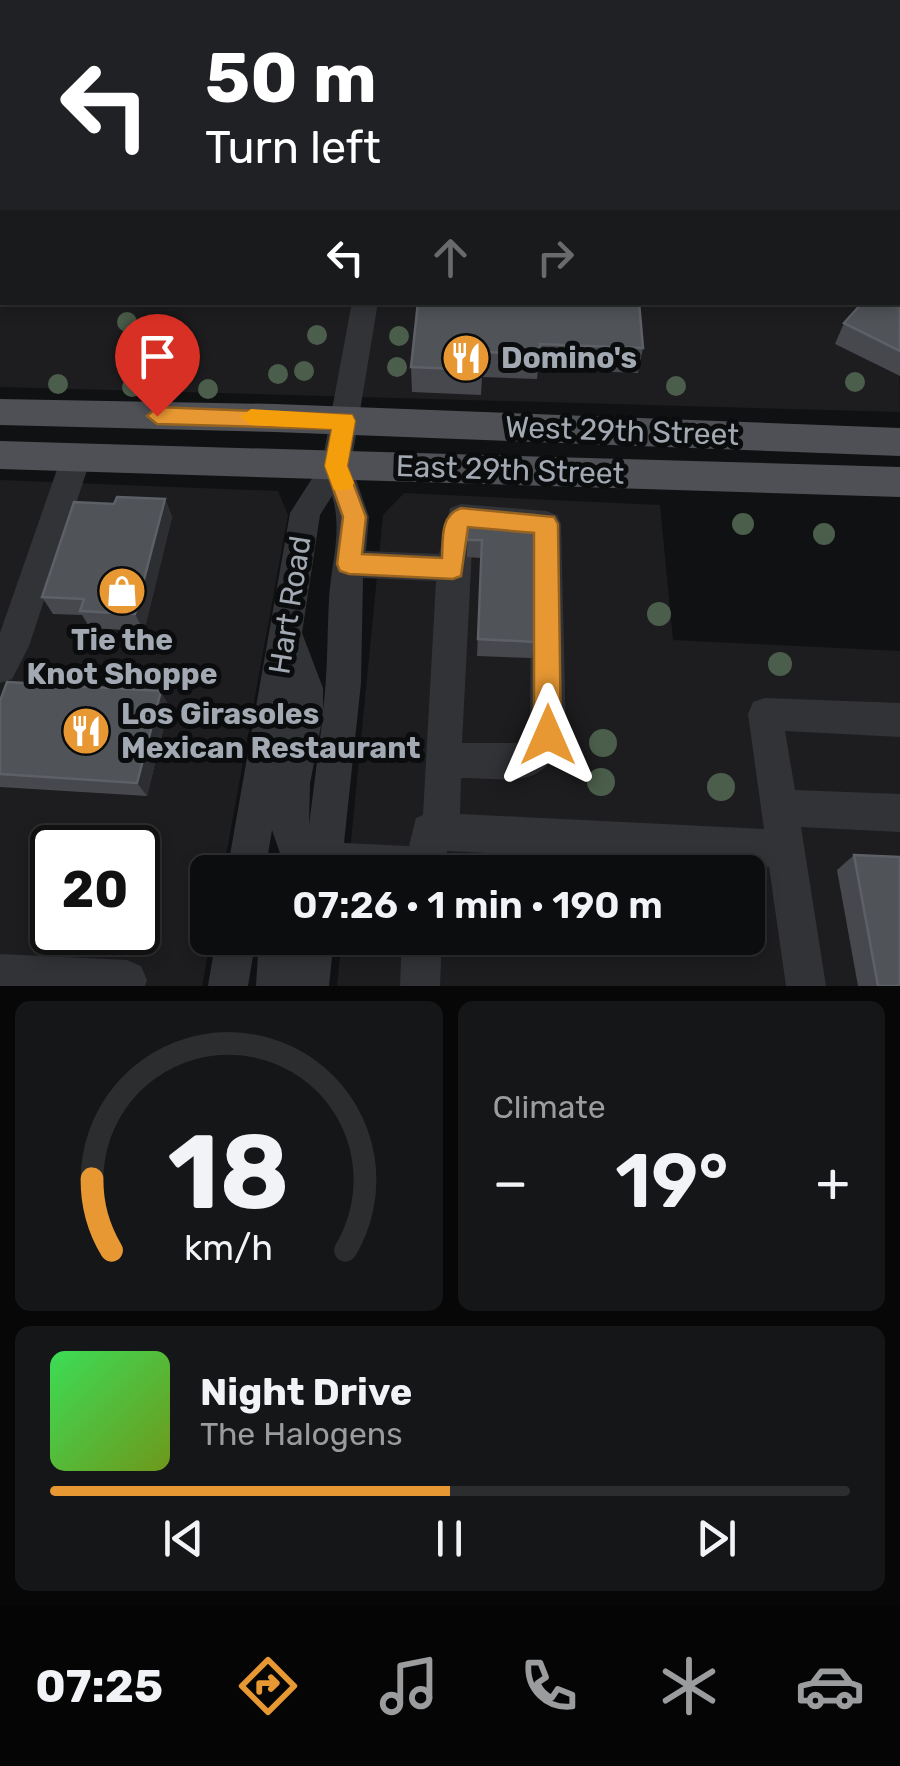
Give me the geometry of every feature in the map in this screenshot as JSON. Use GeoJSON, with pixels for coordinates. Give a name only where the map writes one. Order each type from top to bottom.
{"type":"FeatureCollection","features":[{"type":"Feature","properties":{"kind":"main road"},"geometry":{"type":"LineString","coordinates":[[0,412],[344,421]]}},
{"type":"Feature","properties":{"kind":"main road","name":"West 29th Street"},"geometry":{"type":"LineString","coordinates":[[344,421],[900,442]]}},
{"type":"Feature","properties":{"kind":"main road","name":"East 29th Street"},"geometry":{"type":"LineString","coordinates":[[0,456],[900,482]]}},
{"type":"Feature","properties":{"kind":"street","name":"Hart Road"},"geometry":{"type":"LineString","coordinates":[[249,855],[305,513],[336,466],[365,305]]}},
{"type":"Feature","properties":{"kind":"street"},"geometry":{"type":"LineString","coordinates":[[0,668],[12,646],[76,458]]}},
{"type":"Feature","properties":{"kind":"street","name":"Hart Road"},"geometry":{"type":"LineString","coordinates":[[323,855],[344,682],[354,517],[336,466]]}},
{"type":"Feature","properties":{"kind":"street"},"geometry":{"type":"LineString","coordinates":[[432,855],[444,760],[456,524],[461,517],[546,524],[548,735],[541,750],[528,761],[444,760]]}},
{"type":"Feature","properties":{"kind":"street"},"geometry":{"type":"LineString","coordinates":[[349,564],[453,568]]}},
{"type":"Feature","properties":{"kind":"street"},"geometry":{"type":"LineString","coordinates":[[285,632],[307,694],[290,833],[299,855]]}},
{"type":"Feature","properties":{"kind":"street"},"geometry":{"type":"LineString","coordinates":[[806,986],[765,714],[900,720]]}},
{"type":"Feature","properties":{"kind":"street"},"geometry":{"type":"LineString","coordinates":[[779,808],[900,813]]}},
{"type":"Feature","properties":{"kind":"street"},"geometry":{"type":"LineString","coordinates":[[482,855],[785,849]]}},
{"type":"Feature","properties":{"kind":"street"},"geometry":{"type":"LineString","coordinates":[[228,986],[233,955]]}},
{"type":"Feature","properties":{"kind":"street"},"geometry":{"type":"LineString","coordinates":[[276,986],[278,955]]}},
{"type":"Feature","properties":{"kind":"street"},"geometry":{"type":"LineString","coordinates":[[309,986],[312,955]]}},
{"type":"Feature","properties":{"kind":"street"},"geometry":{"type":"LineString","coordinates":[[420,986],[421,955]]}},
{"type":"Feature","properties":{"kind":"street"},"geometry":{"type":"LineString","coordinates":[[0,974],[127,980]]}},
{"type":"Feature","properties":{"kind":"shaded area"},"geometry":{"type":"Polygon","coordinates":[[[0,305],[899,305],[900,412],[0,387],[0,305]]]}},
{"type":"Feature","properties":{"kind":"shaded area"},"geometry":{"type":"Polygon","coordinates":[[[0,480],[278,491],[288,515],[226,855],[190,855],[190,955],[208,955],[202,986],[0,986],[0,480]]]}},
{"type":"Feature","properties":{"kind":"shaded area"},"geometry":{"type":"Polygon","coordinates":[[[404,493],[660,505],[673,640],[900,651],[900,986],[337,986],[340,955],[765,955],[765,855],[350,855],[383,515],[404,493]]]}},
{"type":"Feature","properties":{"kind":"building"},"geometry":{"type":"Polygon","coordinates":[[[418,305],[639,305],[643,348],[540,344],[540,354],[483,352],[482,370],[411,367],[418,305]]]}},
{"type":"Feature","properties":{"kind":"building"},"geometry":{"type":"Polygon","coordinates":[[[860,305],[900,305],[900,351],[844,323],[860,305]]]}},
{"type":"Feature","properties":{"kind":"building"},"geometry":{"type":"Polygon","coordinates":[[[117,497],[165,499],[135,614],[80,611],[84,599],[42,597],[74,502],[114,504],[117,497]]]}},
{"type":"Feature","properties":{"kind":"building"},"geometry":{"type":"Polygon","coordinates":[[[468,513],[534,515],[535,642],[478,639],[482,540],[467,540],[468,513]]]}},
{"type":"Feature","properties":{"kind":"building","name":"Los Girasoles Mexican Restaurant"},"geometry":{"type":"Polygon","coordinates":[[[7,682],[161,691],[137,783],[0,774],[0,701],[7,682]]]}},
{"type":"Feature","properties":{"kind":"building"},"geometry":{"type":"Polygon","coordinates":[[[854,855],[900,857],[900,986],[878,986],[854,855]]]}},
{"type":"Feature","properties":{"kind":"slow traffic"},"geometry":{"type":"LineString","coordinates":[[251,417],[344,421],[336,466],[342,483]]}},
{"type":"Feature","properties":{"kind":"place","name":"Domino's"},"geometry":{"type":"Point","coordinates":[466,358]}},
{"type":"Feature","properties":{"kind":"place","name":"Tie the Knot Shoppe"},"geometry":{"type":"Point","coordinates":[122,591]}},
{"type":"Feature","properties":{"kind":"place","name":"Los Girasoles Mexican Restaurant"},"geometry":{"type":"Point","coordinates":[86,731]}},
{"type":"Feature","properties":{"kind":"route"},"geometry":{"type":"LineString","coordinates":[[157,416],[344,421],[336,466],[354,517],[349,564],[453,568],[456,524],[461,517],[546,524],[548,735]]}}]}
